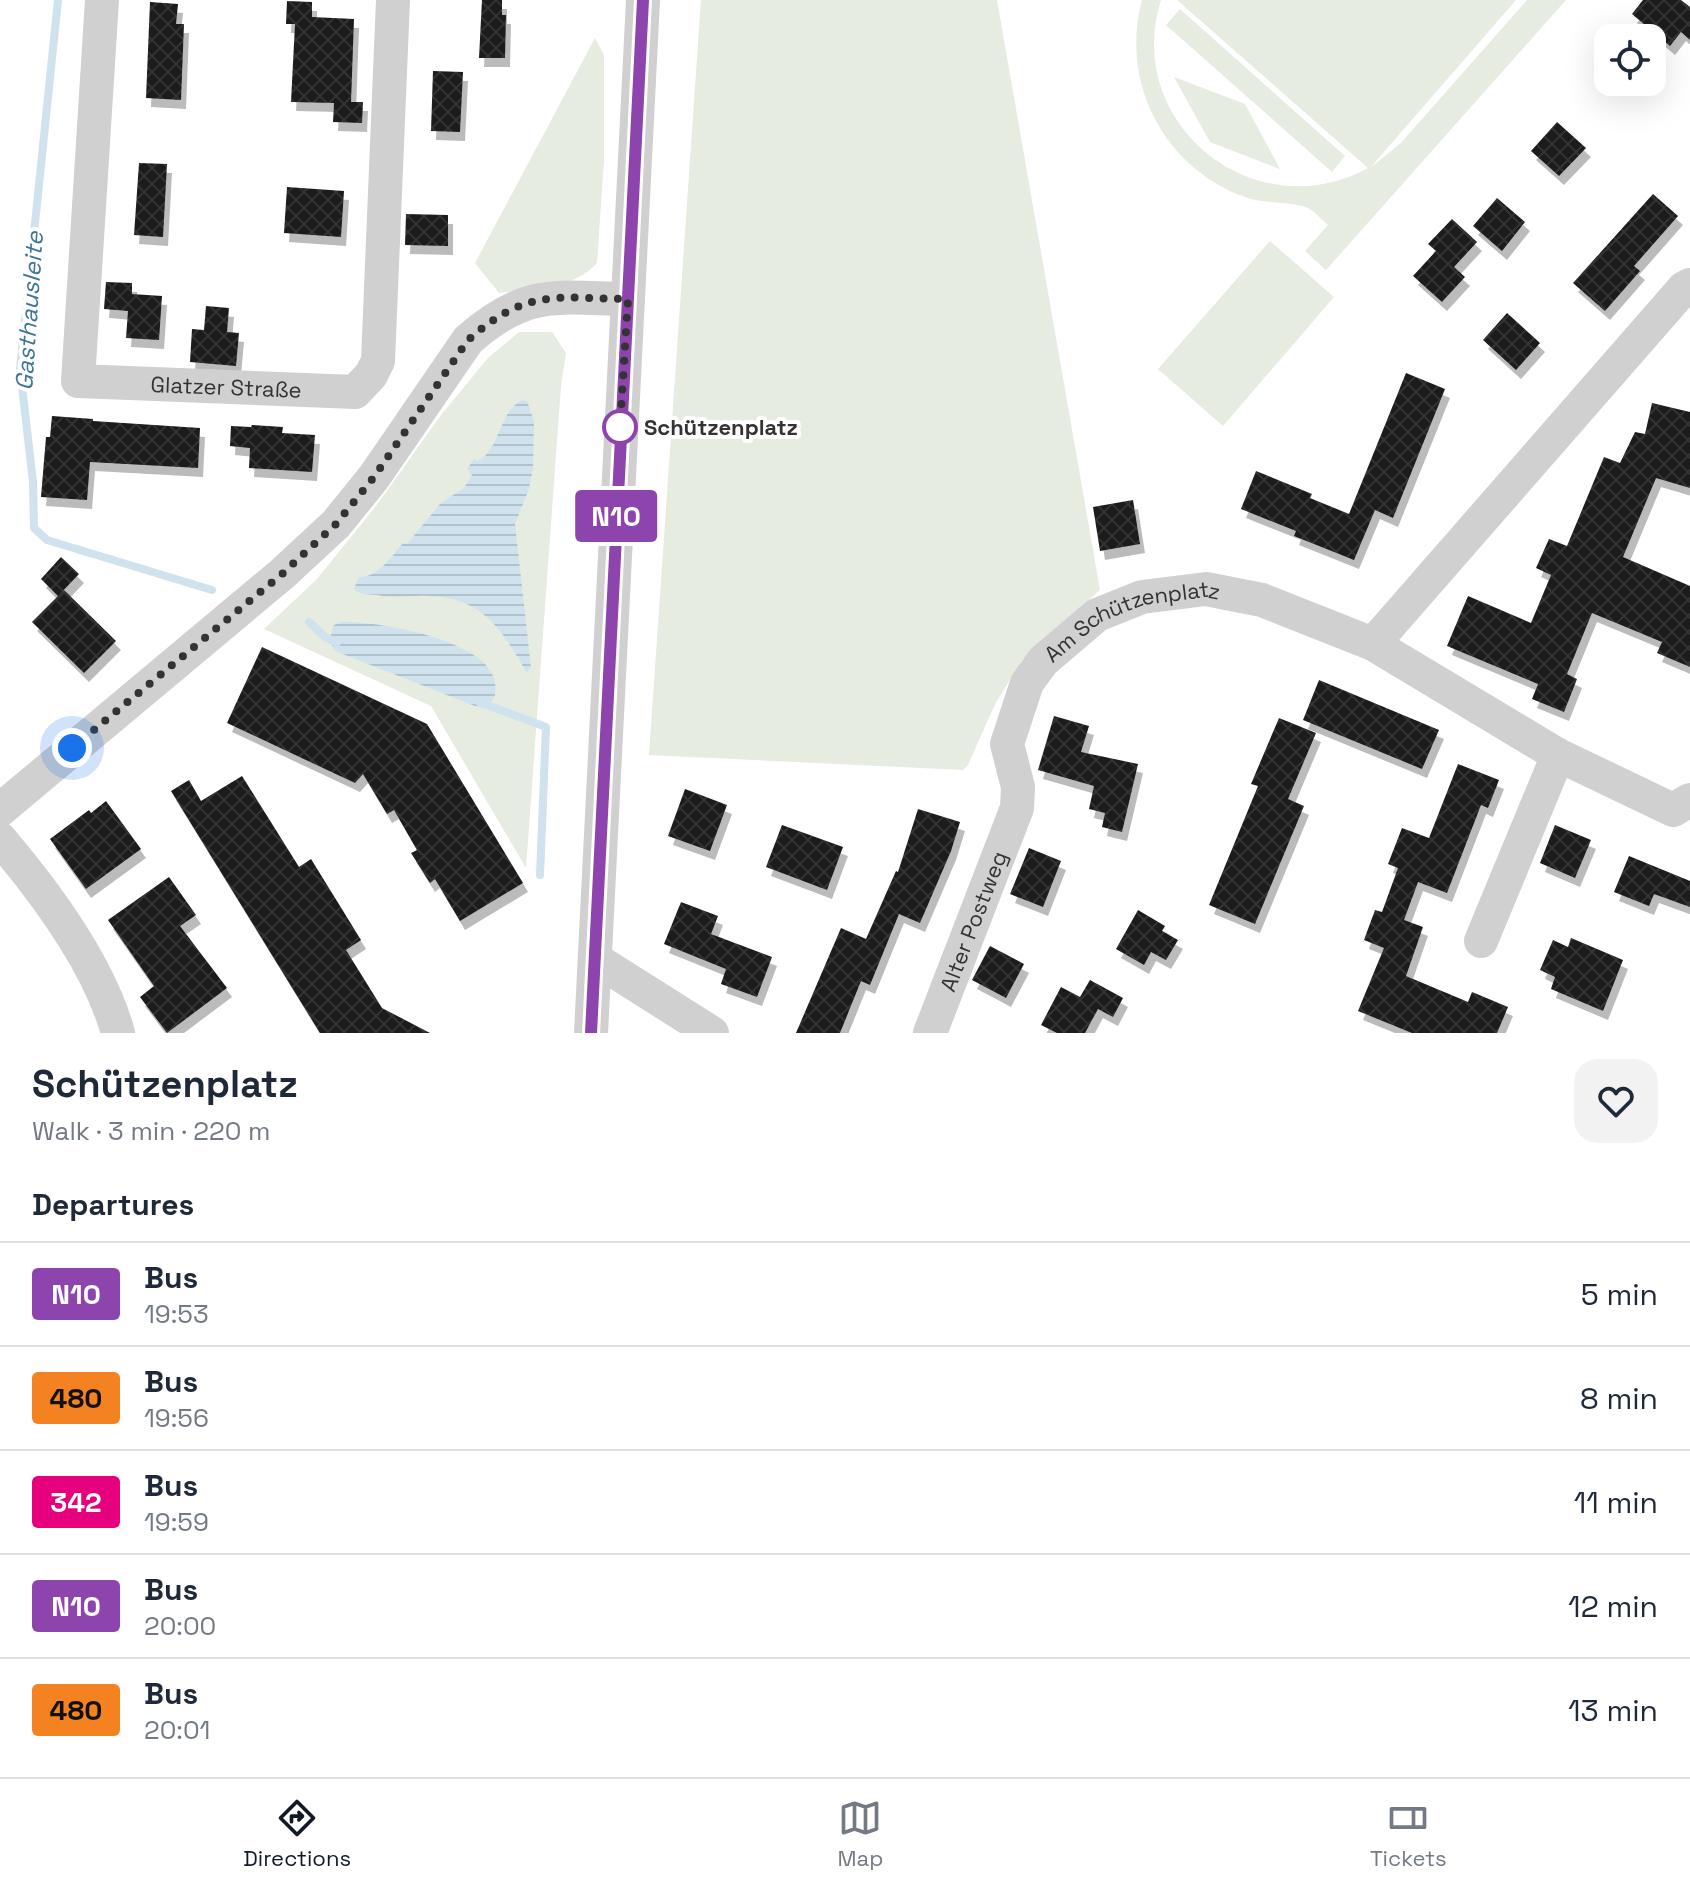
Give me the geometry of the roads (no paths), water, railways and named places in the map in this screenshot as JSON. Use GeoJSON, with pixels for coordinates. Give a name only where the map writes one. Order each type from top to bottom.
{"type":"FeatureCollection","features":[{"type":"Feature","properties":{"kind":"street","name":"Glatzer Straße"},"geometry":{"type":"LineString","coordinates":[[102,0],[78,381],[355,392],[371,375],[378,361],[393,0]]}},
{"type":"Feature","properties":{"kind":"street"},"geometry":{"type":"LineString","coordinates":[[591,1033],[643,0]]}},
{"type":"Feature","properties":{"kind":"street"},"geometry":{"type":"LineString","coordinates":[[1373,644],[1688,282]]}},
{"type":"Feature","properties":{"kind":"street"},"geometry":{"type":"LineString","coordinates":[[0,810],[282,574],[336,524],[374,477],[468,340],[487,323],[510,308],[537,299],[628,299]]}},
{"type":"Feature","properties":{"kind":"street","name":"Am Schützenplatz"},"geometry":{"type":"LineString","coordinates":[[1017,808],[1018,787],[1007,744],[1027,683],[1043,661],[1097,615],[1142,597],[1206,589],[1262,600],[1373,644],[1558,755],[1673,810],[1690,800]]}},
{"type":"Feature","properties":{"kind":"street"},"geometry":{"type":"LineString","coordinates":[[1481,941],[1558,755]]}},
{"type":"Feature","properties":{"kind":"street","name":"Alter Postweg"},"geometry":{"type":"LineString","coordinates":[[930,1033],[1017,808]]}},
{"type":"Feature","properties":{"kind":"street"},"geometry":{"type":"LineString","coordinates":[[0,839],[33,878],[66,928],[99,983],[118,1033]]}},
{"type":"Feature","properties":{"kind":"street"},"geometry":{"type":"LineString","coordinates":[[595,959],[712,1033]]}},
{"type":"Feature","properties":{"kind":"water"},"geometry":{"type":"Polygon","coordinates":[[[522,400],[527,401],[534,421],[533,468],[529,489],[515,524],[531,667],[527,673],[489,619],[463,603],[428,596],[390,597],[354,589],[359,577],[378,570],[403,543],[407,544],[441,503],[464,488],[472,475],[467,469],[474,459],[478,461],[486,455],[508,413],[522,400]]]}},
{"type":"Feature","properties":{"kind":"water"},"geometry":{"type":"Polygon","coordinates":[[[342,622],[380,625],[430,636],[474,655],[488,668],[495,683],[494,698],[483,708],[475,706],[335,651],[332,632],[334,625],[342,622]]]}},
{"type":"Feature","properties":{"kind":"waterway","name":"Gasthausleite"},"geometry":{"type":"LineString","coordinates":[[58,0],[20,369],[33,482],[34,528],[47,540],[212,590]]}},
{"type":"Feature","properties":{"kind":"waterway"},"geometry":{"type":"LineString","coordinates":[[309,622],[337,643]]}},
{"type":"Feature","properties":{"kind":"waterway"},"geometry":{"type":"LineString","coordinates":[[479,702],[546,727],[540,875]]}},
{"type":"Feature","properties":{"kind":"place","name":"Schützenplatz"},"geometry":{"type":"Point","coordinates":[620,427]}}]}
